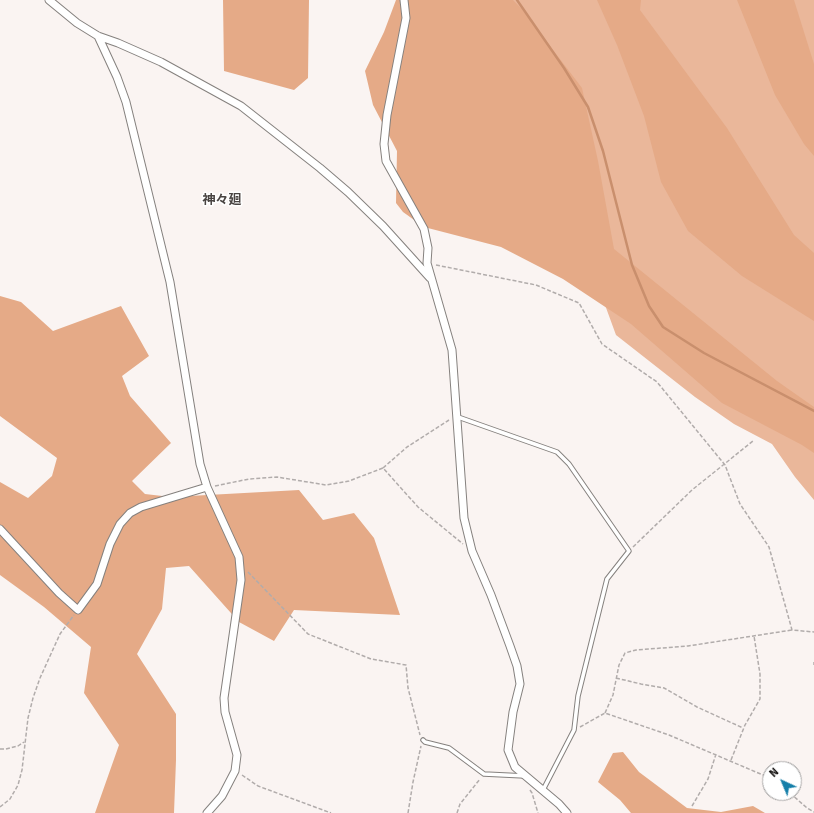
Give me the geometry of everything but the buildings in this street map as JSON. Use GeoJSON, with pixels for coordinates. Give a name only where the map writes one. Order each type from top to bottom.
{"type":"FeatureCollection","features":[{"type":"Feature","properties":{"kind":"street"},"geometry":{"type":"LineString","coordinates":[[49,0],[77,23],[98,36],[118,42],[161,62],[241,106],[348,192],[383,226],[432,279]]}},
{"type":"Feature","properties":{"kind":"street"},"geometry":{"type":"LineString","coordinates":[[404,0],[406,18],[387,115],[384,144],[386,161],[424,229],[428,248],[427,263],[452,350],[458,417],[464,518],[472,551],[491,595],[517,666],[520,684],[513,712],[508,750],[516,767],[542,791],[559,804],[567,813]]}},
{"type":"Feature","properties":{"kind":"street"},"geometry":{"type":"LineString","coordinates":[[98,36],[117,77],[126,102],[170,282],[200,464],[207,487],[239,557],[241,580],[224,698],[224,712],[238,755],[235,771],[222,796],[207,813]]}},
{"type":"Feature","properties":{"kind":"street"},"geometry":{"type":"LineString","coordinates":[[0,529],[59,593],[78,610],[97,584],[110,544],[120,524],[130,514],[141,507],[207,487]]}},
{"type":"Feature","properties":{"kind":"lane"},"geometry":{"type":"LineString","coordinates":[[458,417],[557,452],[569,464],[629,550],[607,579],[578,696],[574,730],[542,791]]}},
{"type":"Feature","properties":{"kind":"lane"},"geometry":{"type":"LineString","coordinates":[[423,740],[424,742],[449,748],[484,774],[526,776]]}},
{"type":"Feature","properties":{"kind":"path"},"geometry":{"type":"LineString","coordinates":[[427,263],[536,285],[579,303],[602,344],[657,382],[724,464],[740,504],[769,547],[792,630]]}},
{"type":"Feature","properties":{"kind":"path"},"geometry":{"type":"LineString","coordinates":[[207,487],[249,479],[277,477],[326,485],[349,481],[383,468],[420,438],[451,419],[458,417]]}},
{"type":"Feature","properties":{"kind":"path"},"geometry":{"type":"LineString","coordinates":[[629,550],[692,490],[753,441]]}},
{"type":"Feature","properties":{"kind":"path"},"geometry":{"type":"LineString","coordinates":[[383,468],[418,507],[451,536],[472,551]]}},
{"type":"Feature","properties":{"kind":"path"},"geometry":{"type":"LineString","coordinates":[[239,564],[308,634],[371,659],[406,665],[408,688],[419,734],[423,740],[413,782],[408,813]]}},
{"type":"Feature","properties":{"kind":"path"},"geometry":{"type":"LineString","coordinates":[[0,806],[10,798],[18,785],[22,770],[25,741],[32,705],[40,678],[60,634],[78,610]]}},
{"type":"Feature","properties":{"kind":"path"},"geometry":{"type":"LineString","coordinates":[[574,730],[595,720],[605,713],[613,695],[619,665],[625,654],[636,650],[688,646],[792,630],[814,632]]}},
{"type":"Feature","properties":{"kind":"path"},"geometry":{"type":"LineString","coordinates":[[731,760],[744,728],[760,699],[760,674],[754,636]]}},
{"type":"Feature","properties":{"kind":"path"},"geometry":{"type":"LineString","coordinates":[[616,678],[664,688],[697,707],[744,728]]}},
{"type":"Feature","properties":{"kind":"path"},"geometry":{"type":"LineString","coordinates":[[605,713],[669,735],[762,774]]}},
{"type":"Feature","properties":{"kind":"path"},"geometry":{"type":"LineString","coordinates":[[0,749],[18,746],[25,741]]}},
{"type":"Feature","properties":{"kind":"path"},"geometry":{"type":"LineString","coordinates":[[692,806],[708,779],[716,754]]}},
{"type":"Feature","properties":{"kind":"path"},"geometry":{"type":"LineString","coordinates":[[235,771],[258,786],[331,813]]}},
{"type":"Feature","properties":{"kind":"path"},"geometry":{"type":"LineString","coordinates":[[456,813],[460,804],[484,774]]}},
{"type":"Feature","properties":{"kind":"path"},"geometry":{"type":"LineString","coordinates":[[528,787],[532,793],[538,813]]}},
{"type":"Feature","properties":{"kind":"path"},"geometry":{"type":"LineString","coordinates":[[799,801],[806,808],[814,812]]}},
{"type":"Feature","properties":{"kind":"shaded area"},"geometry":{"type":"Polygon","coordinates":[[[223,0],[309,0],[308,78],[294,90],[224,71],[223,0]]]}},
{"type":"Feature","properties":{"kind":"shaded area"},"geometry":{"type":"Polygon","coordinates":[[[396,0],[513,0],[521,8],[582,88],[598,161],[614,249],[777,381],[814,407],[814,453],[802,445],[722,403],[631,324],[563,279],[501,247],[424,227],[403,212],[396,203],[397,151],[373,105],[365,71],[384,32],[396,0]]]}},
{"type":"Feature","properties":{"kind":"shaded area"},"geometry":{"type":"Polygon","coordinates":[[[414,0],[814,0],[814,500],[795,477],[772,444],[734,424],[695,397],[616,335],[575,223],[414,0]]]}},
{"type":"Feature","properties":{"kind":"shaded area"},"geometry":{"type":"Polygon","coordinates":[[[597,0],[641,0],[640,10],[727,128],[794,235],[814,253],[814,321],[742,276],[688,231],[661,182],[644,116],[617,45],[597,0]]]}},
{"type":"Feature","properties":{"kind":"shaded area"},"geometry":{"type":"Polygon","coordinates":[[[737,0],[794,0],[814,64],[814,156],[804,144],[775,95],[737,0]]]}},
{"type":"Feature","properties":{"kind":"shaded area"},"geometry":{"type":"Polygon","coordinates":[[[0,296],[21,302],[53,331],[121,306],[149,356],[122,376],[130,396],[171,443],[132,481],[145,494],[171,497],[299,490],[323,520],[354,513],[374,538],[400,615],[294,610],[274,641],[239,622],[189,566],[166,568],[162,609],[137,654],[176,714],[174,813],[95,813],[119,745],[84,693],[91,647],[44,607],[0,575],[0,482],[28,498],[52,476],[57,458],[0,416],[0,296]]]}},
{"type":"Feature","properties":{"kind":"shaded area"},"geometry":{"type":"Polygon","coordinates":[[[623,752],[639,772],[687,808],[721,812],[753,806],[765,813],[631,813],[620,800],[598,782],[613,753],[623,752]]]}},
{"type":"Feature","properties":{"kind":"waterway"},"geometry":{"type":"LineString","coordinates":[[517,0],[564,68],[588,107],[603,151],[632,265],[649,306],[663,327],[704,353],[814,411]]}},
{"type":"Feature","properties":{"kind":"district","name":"神々廻"},"geometry":{"type":"Point","coordinates":[222,201]}}]}
